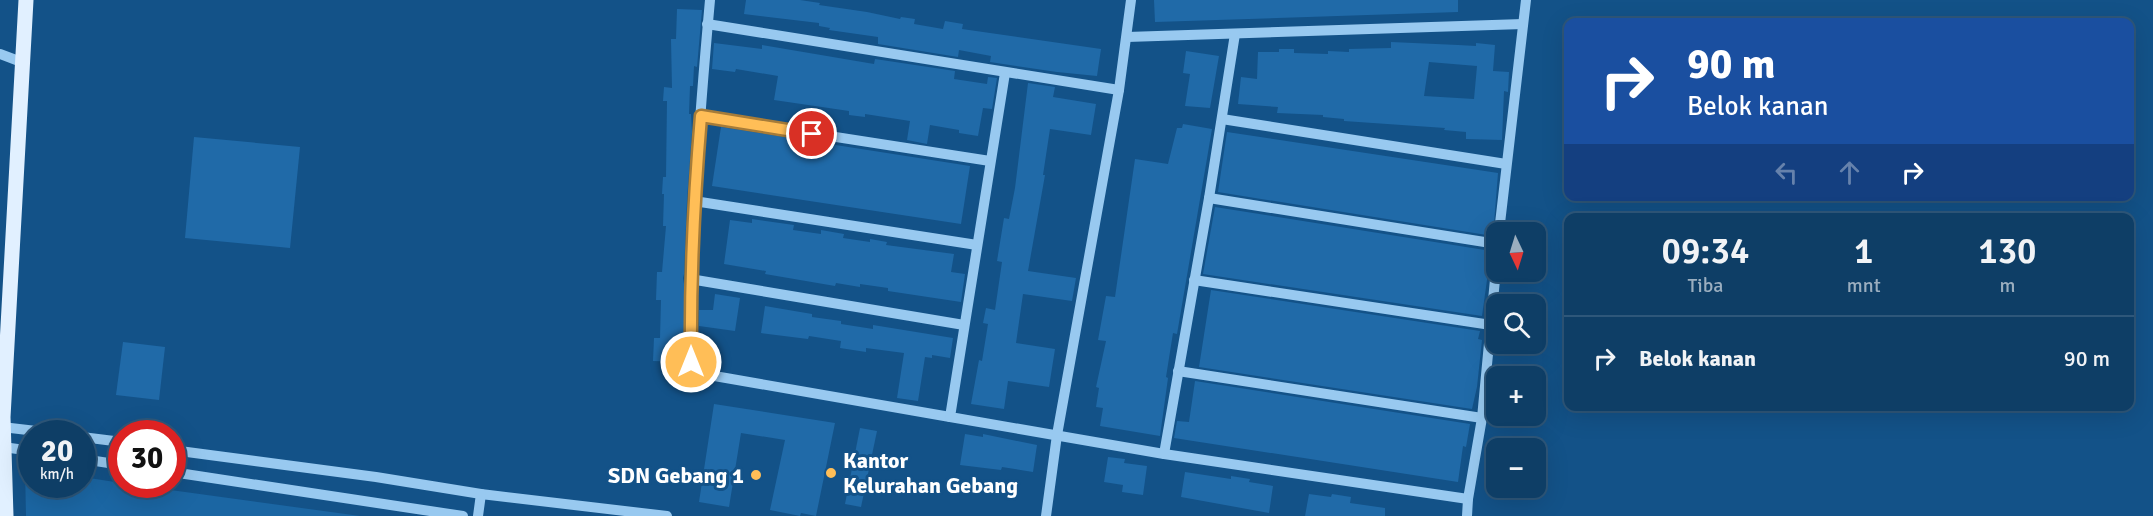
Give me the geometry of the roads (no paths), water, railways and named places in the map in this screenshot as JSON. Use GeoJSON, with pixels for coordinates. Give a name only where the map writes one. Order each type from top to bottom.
{"type":"FeatureCollection","features":[{"type":"Feature","properties":{"kind":"main road"},"geometry":{"type":"LineString","coordinates":[[6,516],[2,420],[26,0]]}},
{"type":"Feature","properties":{"kind":"street"},"geometry":{"type":"LineString","coordinates":[[710,0],[690,279],[691,362],[696,370],[703,374],[1164,454],[1468,500]]}},
{"type":"Feature","properties":{"kind":"street"},"geometry":{"type":"LineString","coordinates":[[1046,516],[1057,435],[1128,37],[1131,0]]}},
{"type":"Feature","properties":{"kind":"street"},"geometry":{"type":"LineString","coordinates":[[1500,222],[1526,0]]}},
{"type":"Feature","properties":{"kind":"street"},"geometry":{"type":"LineString","coordinates":[[707,24],[1119,90]]}},
{"type":"Feature","properties":{"kind":"street"},"geometry":{"type":"LineString","coordinates":[[1128,37],[1523,24]]}},
{"type":"Feature","properties":{"kind":"street"},"geometry":{"type":"LineString","coordinates":[[1164,454],[1235,34]]}},
{"type":"Feature","properties":{"kind":"street"},"geometry":{"type":"LineString","coordinates":[[0,54],[24,63]]}},
{"type":"Feature","properties":{"kind":"street"},"geometry":{"type":"LineString","coordinates":[[950,417],[1005,73]]}},
{"type":"Feature","properties":{"kind":"street"},"geometry":{"type":"LineString","coordinates":[[701,116],[990,161]]}},
{"type":"Feature","properties":{"kind":"street"},"geometry":{"type":"LineString","coordinates":[[1222,119],[1506,164]]}},
{"type":"Feature","properties":{"kind":"street"},"geometry":{"type":"LineString","coordinates":[[1209,198],[1486,242]]}},
{"type":"Feature","properties":{"kind":"street"},"geometry":{"type":"LineString","coordinates":[[694,201],[977,245]]}},
{"type":"Feature","properties":{"kind":"street"},"geometry":{"type":"LineString","coordinates":[[690,279],[964,325]]}},
{"type":"Feature","properties":{"kind":"street"},"geometry":{"type":"LineString","coordinates":[[1194,280],[1486,324]]}},
{"type":"Feature","properties":{"kind":"street"},"geometry":{"type":"LineString","coordinates":[[1467,516],[1482,418],[1488,354]]}},
{"type":"Feature","properties":{"kind":"street"},"geometry":{"type":"LineString","coordinates":[[1178,371],[1482,418]]}},
{"type":"Feature","properties":{"kind":"street"},"geometry":{"type":"LineString","coordinates":[[2,420],[18,424]]}},
{"type":"Feature","properties":{"kind":"street"},"geometry":{"type":"LineString","coordinates":[[3,447],[18,449]]}},
{"type":"Feature","properties":{"kind":"street"},"geometry":{"type":"LineString","coordinates":[[186,452],[376,477],[481,494],[667,516]]}},
{"type":"Feature","properties":{"kind":"street"},"geometry":{"type":"LineString","coordinates":[[218,479],[223,458]]}},
{"type":"Feature","properties":{"kind":"street"},"geometry":{"type":"LineString","coordinates":[[186,474],[463,516]]}},
{"type":"Feature","properties":{"kind":"street"},"geometry":{"type":"LineString","coordinates":[[478,516],[481,494]]}},
{"type":"Feature","properties":{"kind":"place","name":"Kantor Kelurahan Gebang"},"geometry":{"type":"Point","coordinates":[831,473]}},
{"type":"Feature","properties":{"kind":"place","name":"SDN Gebang 1"},"geometry":{"type":"Point","coordinates":[756,475]}}]}
